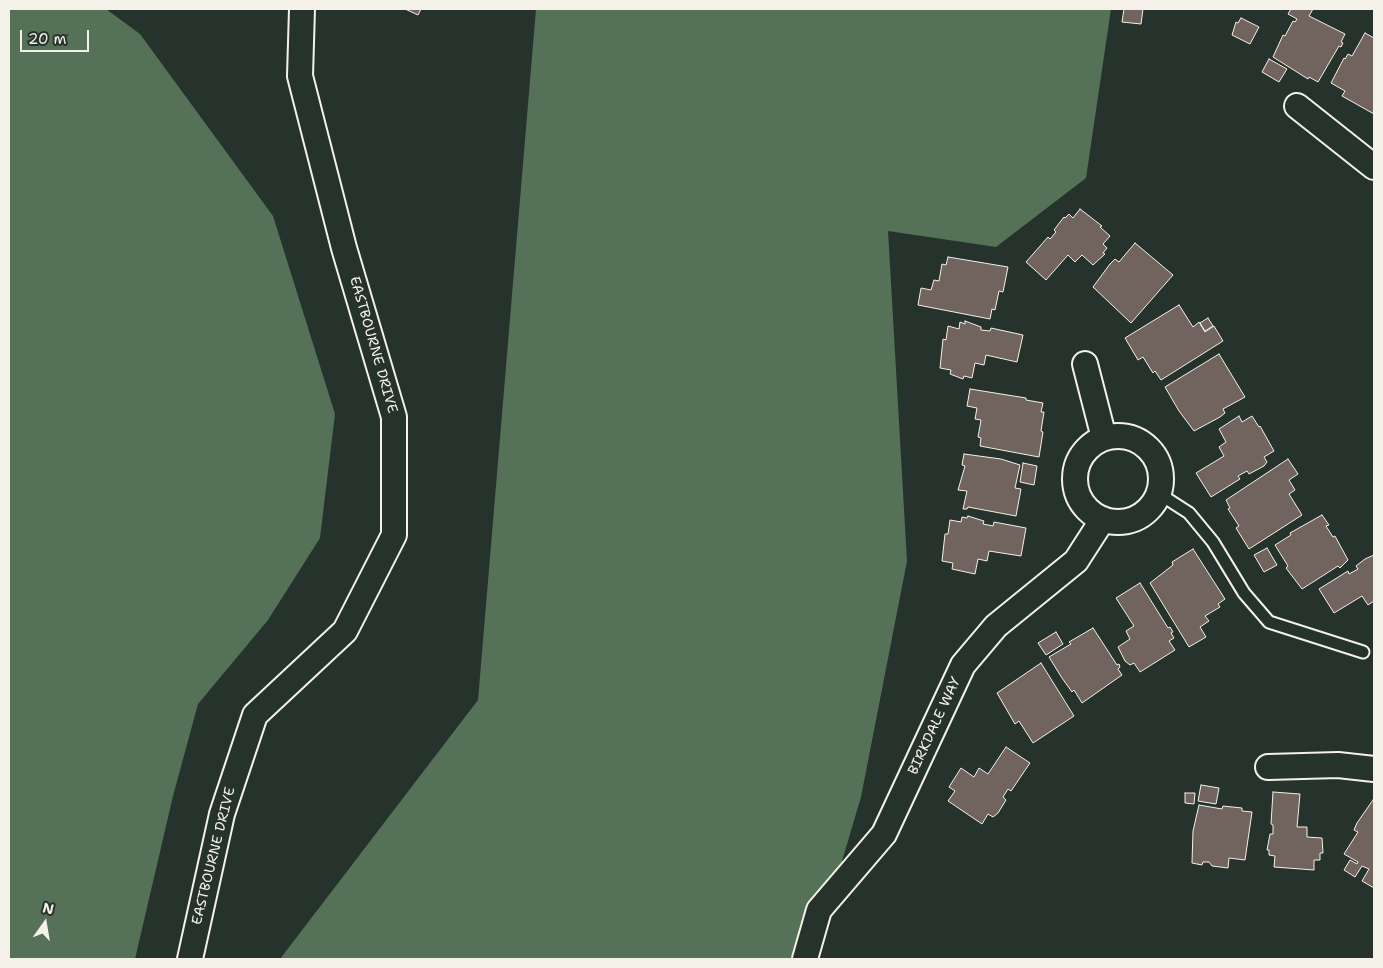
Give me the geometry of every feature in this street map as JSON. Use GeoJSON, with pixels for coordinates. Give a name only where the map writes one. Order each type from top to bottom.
{"type":"FeatureCollection","features":[{"type":"Feature","properties":{"kind":"street","name":"EASTBOURNE DRIVE"},"geometry":{"type":"LineString","coordinates":[[190,959],[222,814],[255,715],[345,631],[394,535],[394,417],[344,248],[300,76],[302,9]]}},
{"type":"Feature","properties":{"kind":"street"},"geometry":{"type":"LineString","coordinates":[[1297,106],[1374,167]]}},
{"type":"Feature","properties":{"kind":"street"},"geometry":{"type":"LineString","coordinates":[[1085,364],[1104,438]]}},
{"type":"Feature","properties":{"kind":"street"},"geometry":{"type":"LineString","coordinates":[[1125,437],[1135,440],[1152,453],[1160,472],[1158,493],[1150,508],[1136,518],[1120,522],[1103,519],[1091,513],[1082,503],[1076,492],[1075,478],[1077,466],[1083,454],[1092,444],[1104,438],[1125,437]]}},
{"type":"Feature","properties":{"kind":"street","name":"BIRKDALE WAY"},"geometry":{"type":"LineString","coordinates":[[805,959],[819,910],[884,834],[963,665],[996,626],[1076,561],[1103,519]]}},
{"type":"Feature","properties":{"kind":"street"},"geometry":{"type":"LineString","coordinates":[[1268,767],[1338,765],[1374,769]]}},
{"type":"Feature","properties":{"kind":"lane"},"geometry":{"type":"LineString","coordinates":[[1158,493],[1189,513],[1213,542],[1244,593],[1269,622],[1363,652]]}},
{"type":"Feature","properties":{"kind":"green space"},"geometry":{"type":"Polygon","coordinates":[[[9,9],[106,9],[140,34],[273,216],[335,414],[320,538],[268,620],[198,704],[173,796],[135,959],[9,959],[9,9]]]}},
{"type":"Feature","properties":{"kind":"green space"},"geometry":{"type":"Polygon","coordinates":[[[536,9],[1111,9],[1086,178],[996,247],[888,231],[907,561],[861,797],[821,932],[819,959],[280,959],[478,700],[536,9]]]}},
{"type":"Feature","properties":{"kind":"building"},"geometry":{"type":"Polygon","coordinates":[[[405,9],[421,9],[418,15],[405,9]]]}},
{"type":"Feature","properties":{"kind":"building"},"geometry":{"type":"Polygon","coordinates":[[[1124,9],[1143,9],[1141,24],[1122,22],[1124,9]]]}},
{"type":"Feature","properties":{"kind":"building"},"geometry":{"type":"Polygon","coordinates":[[[1291,9],[1313,9],[1309,16],[1345,34],[1341,47],[1339,46],[1318,82],[1309,77],[1308,79],[1273,57],[1283,35],[1285,36],[1293,21],[1295,22],[1297,19],[1288,14],[1291,9]]]}},
{"type":"Feature","properties":{"kind":"building"},"geometry":{"type":"Polygon","coordinates":[[[1241,18],[1259,27],[1250,44],[1232,35],[1236,22],[1238,23],[1241,18]]]}},
{"type":"Feature","properties":{"kind":"building"},"geometry":{"type":"Polygon","coordinates":[[[1365,33],[1374,38],[1374,114],[1342,96],[1345,91],[1331,83],[1344,58],[1348,54],[1352,56],[1365,33]]]}},
{"type":"Feature","properties":{"kind":"building"},"geometry":{"type":"Polygon","coordinates":[[[1269,59],[1287,69],[1279,82],[1262,72],[1269,59]]]}},
{"type":"Feature","properties":{"kind":"building"},"geometry":{"type":"Polygon","coordinates":[[[1080,209],[1102,226],[1100,227],[1110,236],[1103,244],[1107,248],[1103,253],[1105,254],[1093,265],[1082,255],[1075,262],[1068,255],[1046,280],[1026,262],[1048,237],[1050,239],[1056,232],[1054,230],[1064,217],[1069,214],[1073,218],[1080,209]]]}},
{"type":"Feature","properties":{"kind":"building"},"geometry":{"type":"Polygon","coordinates":[[[1135,243],[1173,275],[1131,323],[1093,287],[1110,264],[1115,259],[1119,262],[1135,243]]]}},
{"type":"Feature","properties":{"kind":"building"},"geometry":{"type":"Polygon","coordinates":[[[948,257],[1008,267],[1003,292],[999,291],[995,310],[992,309],[990,319],[918,305],[921,288],[931,290],[934,280],[939,281],[942,264],[946,265],[948,257]]]}},
{"type":"Feature","properties":{"kind":"building"},"geometry":{"type":"Polygon","coordinates":[[[1179,305],[1193,327],[1199,322],[1205,332],[1214,326],[1223,341],[1161,380],[1155,371],[1153,373],[1143,357],[1138,360],[1125,338],[1179,305]]]}},
{"type":"Feature","properties":{"kind":"building"},"geometry":{"type":"Polygon","coordinates":[[[1208,318],[1213,326],[1205,331],[1200,323],[1208,318]]]}},
{"type":"Feature","properties":{"kind":"building"},"geometry":{"type":"Polygon","coordinates":[[[965,321],[981,327],[981,330],[990,331],[991,328],[1023,335],[1017,362],[986,355],[984,365],[975,363],[972,378],[964,376],[963,379],[950,374],[951,370],[940,368],[943,339],[946,340],[948,326],[959,329],[960,322],[965,324],[965,321]]]}},
{"type":"Feature","properties":{"kind":"building"},"geometry":{"type":"Polygon","coordinates":[[[1219,354],[1245,397],[1223,409],[1225,413],[1220,417],[1194,431],[1179,411],[1165,387],[1219,354]]]}},
{"type":"Feature","properties":{"kind":"building"},"geometry":{"type":"Polygon","coordinates":[[[970,389],[1026,398],[1026,400],[1043,403],[1041,412],[1044,412],[1041,431],[1043,432],[1039,457],[980,446],[981,438],[978,437],[981,420],[975,419],[977,408],[967,406],[970,389]]]}},
{"type":"Feature","properties":{"kind":"building"},"geometry":{"type":"Polygon","coordinates":[[[1239,416],[1242,422],[1252,416],[1274,451],[1264,457],[1267,462],[1264,466],[1249,474],[1247,471],[1238,476],[1240,479],[1211,497],[1196,473],[1224,456],[1219,447],[1226,442],[1219,429],[1239,416]]]}},
{"type":"Feature","properties":{"kind":"building"},"geometry":{"type":"Polygon","coordinates":[[[964,454],[1001,459],[1020,465],[1015,488],[1021,489],[1016,516],[968,507],[963,509],[967,491],[958,490],[965,466],[962,465],[964,454]]]}},
{"type":"Feature","properties":{"kind":"building"},"geometry":{"type":"Polygon","coordinates":[[[1288,459],[1298,474],[1289,480],[1295,490],[1289,494],[1302,515],[1249,549],[1236,528],[1239,526],[1228,509],[1230,508],[1226,500],[1288,459]]]}},
{"type":"Feature","properties":{"kind":"building"},"geometry":{"type":"Polygon","coordinates":[[[1023,463],[1037,466],[1034,485],[1020,482],[1023,463]]]}},
{"type":"Feature","properties":{"kind":"building"},"geometry":{"type":"Polygon","coordinates":[[[1322,515],[1329,525],[1326,526],[1333,537],[1335,536],[1348,560],[1340,568],[1338,566],[1302,589],[1286,568],[1288,566],[1275,545],[1291,535],[1290,533],[1322,515]]]}},
{"type":"Feature","properties":{"kind":"building"},"geometry":{"type":"Polygon","coordinates":[[[968,516],[984,521],[983,524],[993,526],[994,522],[1026,528],[1021,556],[989,551],[987,561],[978,559],[975,574],[952,569],[953,563],[942,561],[945,534],[948,534],[950,520],[961,522],[962,517],[967,518],[968,516]]]}},
{"type":"Feature","properties":{"kind":"building"},"geometry":{"type":"Polygon","coordinates":[[[1267,548],[1277,565],[1264,572],[1254,555],[1267,548]]]}},
{"type":"Feature","properties":{"kind":"building"},"geometry":{"type":"Polygon","coordinates":[[[1193,549],[1225,599],[1218,604],[1220,607],[1205,616],[1209,621],[1200,627],[1206,637],[1189,647],[1150,583],[1173,565],[1172,562],[1193,549]]]}},
{"type":"Feature","properties":{"kind":"building"},"geometry":{"type":"Polygon","coordinates":[[[1374,555],[1374,601],[1368,605],[1362,596],[1334,613],[1319,589],[1348,571],[1349,574],[1358,569],[1356,566],[1374,555]]]}},
{"type":"Feature","properties":{"kind":"building"},"geometry":{"type":"Polygon","coordinates":[[[1140,583],[1168,628],[1170,627],[1173,632],[1171,633],[1174,638],[1169,641],[1175,650],[1140,672],[1134,663],[1130,665],[1125,661],[1118,647],[1130,639],[1126,631],[1134,626],[1116,598],[1140,583]]]}},
{"type":"Feature","properties":{"kind":"building"},"geometry":{"type":"Polygon","coordinates":[[[1093,628],[1117,665],[1119,664],[1120,667],[1118,669],[1122,675],[1082,703],[1074,690],[1072,692],[1049,657],[1071,644],[1069,642],[1093,628]]]}},
{"type":"Feature","properties":{"kind":"building"},"geometry":{"type":"Polygon","coordinates":[[[1056,632],[1063,644],[1046,655],[1038,643],[1056,632]]]}},
{"type":"Feature","properties":{"kind":"building"},"geometry":{"type":"Polygon","coordinates":[[[1041,663],[1074,716],[1033,743],[1019,721],[1015,724],[997,693],[1041,663]]]}},
{"type":"Feature","properties":{"kind":"building"},"geometry":{"type":"Polygon","coordinates":[[[1006,747],[1030,763],[1011,791],[1008,789],[1003,797],[1006,800],[998,813],[993,817],[988,814],[982,824],[948,801],[955,791],[949,787],[961,768],[974,777],[979,768],[988,774],[1006,747]]]}},
{"type":"Feature","properties":{"kind":"building"},"geometry":{"type":"Polygon","coordinates":[[[1201,785],[1219,788],[1216,804],[1198,801],[1201,785]]]}},
{"type":"Feature","properties":{"kind":"building"},"geometry":{"type":"Polygon","coordinates":[[[1273,792],[1300,794],[1297,827],[1307,827],[1307,837],[1322,838],[1323,853],[1320,853],[1320,860],[1314,860],[1314,870],[1274,867],[1275,856],[1269,855],[1269,850],[1267,850],[1270,834],[1273,834],[1273,825],[1271,824],[1273,792]]]}},
{"type":"Feature","properties":{"kind":"building"},"geometry":{"type":"Polygon","coordinates":[[[1185,793],[1195,793],[1194,804],[1185,803],[1185,793]]]}},
{"type":"Feature","properties":{"kind":"building"},"geometry":{"type":"Polygon","coordinates":[[[1373,800],[1374,888],[1362,881],[1369,869],[1362,866],[1355,877],[1344,870],[1350,860],[1357,864],[1358,862],[1344,854],[1358,832],[1354,830],[1357,823],[1373,800]]]}},
{"type":"Feature","properties":{"kind":"building"},"geometry":{"type":"Polygon","coordinates":[[[1199,805],[1222,809],[1223,806],[1242,808],[1242,811],[1252,812],[1245,860],[1229,858],[1228,868],[1212,866],[1209,862],[1203,862],[1202,865],[1192,863],[1193,831],[1199,805]]]}}]}
